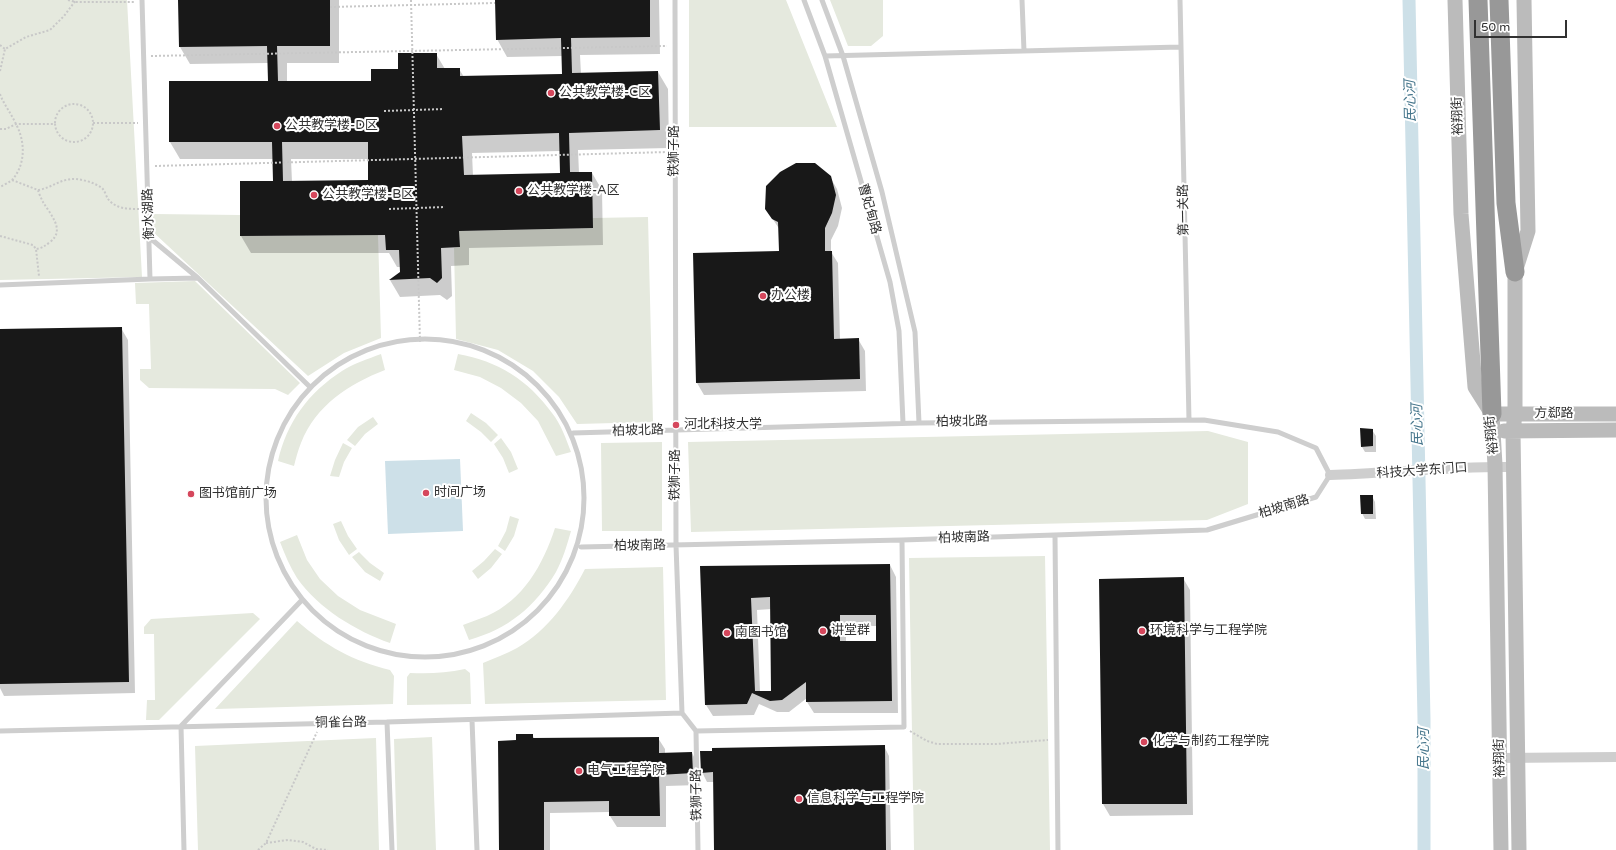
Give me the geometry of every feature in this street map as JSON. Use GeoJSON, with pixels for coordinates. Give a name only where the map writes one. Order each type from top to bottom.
{"type":"FeatureCollection","features":[{"type":"Feature","properties":{"kind":"highway"},"geometry":{"type":"LineString","coordinates":[[1478,0],[1492,423]]}},
{"type":"Feature","properties":{"kind":"highway"},"geometry":{"type":"LineString","coordinates":[[1499,0],[1506,203],[1515,272]]}},
{"type":"Feature","properties":{"kind":"main road","name":"裕翔街"},"geometry":{"type":"LineString","coordinates":[[1455,0],[1461,214],[1475,379],[1476,387],[1492,423],[1495,467],[1501,850]]}},
{"type":"Feature","properties":{"kind":"main road","name":"裕翔街"},"geometry":{"type":"LineString","coordinates":[[1519,850],[1513,431],[1515,414],[1515,272],[1528,231],[1524,0]]}},
{"type":"Feature","properties":{"kind":"main road","name":"方郄路"},"geometry":{"type":"LineString","coordinates":[[1492,423],[1515,414],[1616,414]]}},
{"type":"Feature","properties":{"kind":"main road","name":"方郄路"},"geometry":{"type":"LineString","coordinates":[[1492,423],[1513,431],[1616,430]]}},
{"type":"Feature","properties":{"kind":"street","name":"科技大学东门口"},"geometry":{"type":"LineString","coordinates":[[1330,475],[1389,473],[1452,468],[1514,467]]}},
{"type":"Feature","properties":{"kind":"street"},"geometry":{"type":"LineString","coordinates":[[1500,758],[1616,757]]}},
{"type":"Feature","properties":{"kind":"lane","name":"铁狮子路"},"geometry":{"type":"LineString","coordinates":[[675,0],[676,545],[682,713]]}},
{"type":"Feature","properties":{"kind":"lane","name":"曹妃甸路"},"geometry":{"type":"LineString","coordinates":[[804,0],[825,56],[890,282],[899,331],[902,423]]}},
{"type":"Feature","properties":{"kind":"lane","name":"曹妃甸路"},"geometry":{"type":"LineString","coordinates":[[822,0],[843,56],[882,192],[915,332],[919,422]]}},
{"type":"Feature","properties":{"kind":"lane"},"geometry":{"type":"LineString","coordinates":[[1022,0],[1024,51]]}},
{"type":"Feature","properties":{"kind":"lane","name":"第一关路"},"geometry":{"type":"LineString","coordinates":[[1180,0],[1188,420]]}},
{"type":"Feature","properties":{"kind":"lane","name":"衡水湖路"},"geometry":{"type":"LineString","coordinates":[[142,1],[150,279]]}},
{"type":"Feature","properties":{"kind":"lane"},"geometry":{"type":"LineString","coordinates":[[825,56],[1180,47]]}},
{"type":"Feature","properties":{"kind":"lane"},"geometry":{"type":"LineString","coordinates":[[150,238],[198,278],[309,386]]}},
{"type":"Feature","properties":{"kind":"lane"},"geometry":{"type":"LineString","coordinates":[[0,285],[198,278]]}},
{"type":"Feature","properties":{"kind":"lane"},"geometry":{"type":"LineString","coordinates":[[433,341],[485,350],[528,375],[561,413],[574,434],[586,472],[586,512],[581,547],[545,606],[506,635],[460,654],[407,657],[363,644],[329,624],[301,601],[275,560],[262,504],[270,450],[286,416],[309,386],[339,366],[380,346],[420,342],[433,341]]}},
{"type":"Feature","properties":{"kind":"lane","name":"柏坡北路"},"geometry":{"type":"LineString","coordinates":[[574,434],[919,422],[1204,420],[1278,432],[1316,448],[1330,475]]}},
{"type":"Feature","properties":{"kind":"lane","name":"柏坡南路"},"geometry":{"type":"LineString","coordinates":[[581,547],[902,540],[1207,530],[1316,497],[1330,475]]}},
{"type":"Feature","properties":{"kind":"lane"},"geometry":{"type":"LineString","coordinates":[[1055,535],[1058,850]]}},
{"type":"Feature","properties":{"kind":"lane"},"geometry":{"type":"LineString","coordinates":[[682,713],[696,731],[904,727],[902,540]]}},
{"type":"Feature","properties":{"kind":"lane"},"geometry":{"type":"LineString","coordinates":[[184,850],[181,726],[301,601]]}},
{"type":"Feature","properties":{"kind":"lane","name":"铜雀台路"},"geometry":{"type":"LineString","coordinates":[[0,731],[472,720],[682,713]]}},
{"type":"Feature","properties":{"kind":"lane"},"geometry":{"type":"LineString","coordinates":[[472,720],[477,850]]}},
{"type":"Feature","properties":{"kind":"lane"},"geometry":{"type":"LineString","coordinates":[[386,722],[392,850]]}},
{"type":"Feature","properties":{"kind":"lane","name":"铁狮子路"},"geometry":{"type":"LineString","coordinates":[[696,731],[698,850]]}},
{"type":"Feature","properties":{"kind":"path"},"geometry":{"type":"LineString","coordinates":[[68,0],[142,1]]}},
{"type":"Feature","properties":{"kind":"path"},"geometry":{"type":"LineString","coordinates":[[411,0],[420,342]]}},
{"type":"Feature","properties":{"kind":"path"},"geometry":{"type":"LineString","coordinates":[[0,71],[6,49],[26,37],[50,30],[76,1]]}},
{"type":"Feature","properties":{"kind":"path"},"geometry":{"type":"LineString","coordinates":[[330,7],[495,3]]}},
{"type":"Feature","properties":{"kind":"path"},"geometry":{"type":"LineString","coordinates":[[0,45],[6,49]]}},
{"type":"Feature","properties":{"kind":"path"},"geometry":{"type":"LineString","coordinates":[[144,56],[675,46]]}},
{"type":"Feature","properties":{"kind":"path"},"geometry":{"type":"LineString","coordinates":[[0,94],[5,106],[16,124],[22,140],[22,163],[12,180],[0,187]]}},
{"type":"Feature","properties":{"kind":"path"},"geometry":{"type":"LineString","coordinates":[[74,104],[85,108],[89,112],[93,124],[92,130],[88,136],[77,142],[70,142],[59,136],[54,124],[58,112],[68,105],[74,104]]}},
{"type":"Feature","properties":{"kind":"path"},"geometry":{"type":"LineString","coordinates":[[384,111],[444,109]]}},
{"type":"Feature","properties":{"kind":"path"},"geometry":{"type":"LineString","coordinates":[[93,124],[146,123]]}},
{"type":"Feature","properties":{"kind":"path"},"geometry":{"type":"LineString","coordinates":[[0,129],[6,129],[16,124],[54,124]]}},
{"type":"Feature","properties":{"kind":"path"},"geometry":{"type":"LineString","coordinates":[[147,166],[675,151]]}},
{"type":"Feature","properties":{"kind":"path"},"geometry":{"type":"LineString","coordinates":[[12,180],[38,190],[48,188],[60,181],[75,179],[92,182],[103,189],[108,199],[118,207],[149,209]]}},
{"type":"Feature","properties":{"kind":"path"},"geometry":{"type":"LineString","coordinates":[[36,249],[43,248],[55,239],[57,227],[52,214],[42,201],[38,190]]}},
{"type":"Feature","properties":{"kind":"path"},"geometry":{"type":"LineString","coordinates":[[389,209],[445,207]]}},
{"type":"Feature","properties":{"kind":"path"},"geometry":{"type":"LineString","coordinates":[[0,236],[33,245],[36,249],[40,283]]}},
{"type":"Feature","properties":{"kind":"path"},"geometry":{"type":"LineString","coordinates":[[258,850],[266,843],[320,723]]}},
{"type":"Feature","properties":{"kind":"path"},"geometry":{"type":"LineString","coordinates":[[904,727],[927,741],[937,744],[996,744],[1057,740]]}},
{"type":"Feature","properties":{"kind":"path"},"geometry":{"type":"LineString","coordinates":[[266,843],[288,840],[303,842],[316,848],[328,850]]}},
{"type":"Feature","properties":{"kind":"shaded area"},"geometry":{"type":"Polygon","coordinates":[[[0,0],[127,0],[142,277],[0,280],[0,0]]]}},
{"type":"Feature","properties":{"kind":"shaded area"},"geometry":{"type":"Polygon","coordinates":[[[689,0],[786,0],[837,127],[689,127],[689,0]]]}},
{"type":"Feature","properties":{"kind":"shaded area"},"geometry":{"type":"Polygon","coordinates":[[[830,0],[883,0],[883,36],[871,46],[848,46],[830,0]]]}},
{"type":"Feature","properties":{"kind":"shaded area"},"geometry":{"type":"Polygon","coordinates":[[[153,214],[240,215],[240,236],[378,235],[381,338],[344,353],[308,376],[153,232],[153,214]]]}},
{"type":"Feature","properties":{"kind":"shaded area"},"geometry":{"type":"Polygon","coordinates":[[[648,217],[653,422],[577,424],[559,397],[533,371],[498,350],[456,339],[454,248],[460,247],[459,231],[593,228],[593,218],[648,217]]]}},
{"type":"Feature","properties":{"kind":"shaded area"},"geometry":{"type":"Polygon","coordinates":[[[195,281],[300,383],[288,395],[275,389],[149,388],[140,380],[140,369],[151,369],[149,304],[136,304],[135,283],[195,281]]]}},
{"type":"Feature","properties":{"kind":"shaded area"},"geometry":{"type":"Polygon","coordinates":[[[381,354],[385,370],[347,389],[325,407],[307,430],[297,454],[294,466],[278,461],[293,421],[309,399],[342,371],[356,363],[381,354]]]}},
{"type":"Feature","properties":{"kind":"shaded area"},"geometry":{"type":"Polygon","coordinates":[[[458,354],[473,357],[499,367],[511,374],[533,391],[555,417],[571,452],[556,456],[538,421],[521,403],[501,388],[480,377],[454,370],[458,354]]]}},
{"type":"Feature","properties":{"kind":"shaded area"},"geometry":{"type":"Polygon","coordinates":[[[471,413],[486,423],[498,435],[491,442],[481,432],[466,421],[471,413]]]}},
{"type":"Feature","properties":{"kind":"shaded area"},"geometry":{"type":"Polygon","coordinates":[[[373,417],[378,424],[365,434],[355,446],[347,440],[358,427],[373,417]]]}},
{"type":"Feature","properties":{"kind":"shaded area"},"geometry":{"type":"Polygon","coordinates":[[[1208,431],[1248,442],[1248,504],[1207,520],[691,532],[688,442],[1208,431]]]}},
{"type":"Feature","properties":{"kind":"shaded area"},"geometry":{"type":"Polygon","coordinates":[[[501,438],[511,452],[518,469],[509,473],[503,458],[494,444],[501,438]]]}},
{"type":"Feature","properties":{"kind":"shaded area"},"geometry":{"type":"Polygon","coordinates":[[[662,442],[662,531],[602,531],[601,443],[662,442]]]}},
{"type":"Feature","properties":{"kind":"shaded area"},"geometry":{"type":"Polygon","coordinates":[[[343,443],[352,448],[344,462],[339,477],[330,476],[335,460],[343,443]]]}},
{"type":"Feature","properties":{"kind":"shaded area"},"geometry":{"type":"Polygon","coordinates":[[[460,459],[463,531],[388,534],[385,461],[460,459]]]}},
{"type":"Feature","properties":{"kind":"shaded area"},"geometry":{"type":"Polygon","coordinates":[[[510,516],[519,519],[514,536],[505,551],[498,546],[506,531],[510,516]]]}},
{"type":"Feature","properties":{"kind":"shaded area"},"geometry":{"type":"Polygon","coordinates":[[[341,521],[348,536],[357,549],[349,555],[339,540],[333,524],[341,521]]]}},
{"type":"Feature","properties":{"kind":"shaded area"},"geometry":{"type":"Polygon","coordinates":[[[555,528],[571,531],[561,562],[548,585],[530,606],[508,623],[496,630],[469,640],[463,625],[487,616],[500,609],[521,591],[538,568],[555,528]]]}},
{"type":"Feature","properties":{"kind":"shaded area"},"geometry":{"type":"Polygon","coordinates":[[[297,535],[307,560],[320,579],[338,596],[360,610],[396,624],[390,643],[364,632],[339,618],[316,600],[306,589],[292,570],[280,542],[297,535]]]}},
{"type":"Feature","properties":{"kind":"shaded area"},"geometry":{"type":"Polygon","coordinates":[[[495,549],[502,554],[491,568],[478,579],[472,571],[495,549]]]}},
{"type":"Feature","properties":{"kind":"shaded area"},"geometry":{"type":"Polygon","coordinates":[[[359,552],[370,563],[384,573],[380,581],[365,572],[352,557],[359,552]]]}},
{"type":"Feature","properties":{"kind":"shaded area"},"geometry":{"type":"Polygon","coordinates":[[[1045,556],[1050,850],[914,850],[909,558],[1045,556]]]}},
{"type":"Feature","properties":{"kind":"shaded area"},"geometry":{"type":"Polygon","coordinates":[[[663,567],[666,700],[485,704],[483,663],[517,648],[528,641],[548,623],[565,603],[585,569],[663,567]]]}},
{"type":"Feature","properties":{"kind":"shaded area"},"geometry":{"type":"Polygon","coordinates":[[[253,613],[260,619],[159,720],[146,720],[147,700],[155,700],[154,634],[144,634],[144,627],[151,619],[253,613]]]}},
{"type":"Feature","properties":{"kind":"shaded area"},"geometry":{"type":"Polygon","coordinates":[[[297,621],[340,652],[364,662],[390,670],[394,676],[393,704],[215,709],[297,621]]]}},
{"type":"Feature","properties":{"kind":"shaded area"},"geometry":{"type":"Polygon","coordinates":[[[465,669],[470,673],[471,704],[407,705],[407,677],[410,673],[438,673],[465,669]]]}},
{"type":"Feature","properties":{"kind":"shaded area"},"geometry":{"type":"Polygon","coordinates":[[[432,737],[436,850],[397,850],[394,739],[432,737]]]}},
{"type":"Feature","properties":{"kind":"shaded area"},"geometry":{"type":"Polygon","coordinates":[[[376,738],[379,850],[198,850],[195,746],[376,738]]]}},
{"type":"Feature","properties":{"kind":"building"},"geometry":{"type":"Polygon","coordinates":[[[178,0],[330,0],[330,46],[277,46],[278,81],[371,81],[371,69],[398,69],[398,53],[437,53],[437,68],[460,68],[460,76],[562,74],[561,38],[496,40],[495,0],[650,0],[650,37],[571,38],[572,73],[658,71],[660,130],[569,133],[570,172],[592,172],[593,228],[459,231],[460,247],[441,248],[442,278],[437,283],[430,278],[389,280],[400,272],[399,250],[386,250],[385,235],[240,236],[240,181],[273,181],[272,142],[169,142],[169,81],[268,81],[267,46],[179,47],[178,0]],[[559,133],[462,136],[464,175],[560,173],[559,133]],[[282,142],[283,181],[368,180],[368,142],[282,142]]]}},
{"type":"Feature","properties":{"kind":"building","name":"办公楼"},"geometry":{"type":"Polygon","coordinates":[[[796,163],[815,163],[831,176],[836,195],[832,213],[825,228],[825,251],[832,251],[834,339],[859,338],[860,379],[696,383],[693,253],[779,251],[778,222],[772,219],[765,209],[766,186],[780,172],[796,163]]]}},
{"type":"Feature","properties":{"kind":"building"},"geometry":{"type":"Polygon","coordinates":[[[122,327],[129,682],[0,684],[0,329],[122,327]]]}},
{"type":"Feature","properties":{"kind":"building"},"geometry":{"type":"Polygon","coordinates":[[[1360,428],[1373,429],[1373,446],[1361,447],[1360,428]]]}},
{"type":"Feature","properties":{"kind":"building"},"geometry":{"type":"Polygon","coordinates":[[[1360,495],[1373,495],[1373,514],[1361,514],[1360,495]]]}},
{"type":"Feature","properties":{"kind":"building"},"geometry":{"type":"Polygon","coordinates":[[[890,564],[892,701],[806,702],[806,682],[782,700],[770,701],[752,693],[747,704],[705,705],[700,566],[890,564]],[[770,597],[751,598],[755,691],[771,691],[770,597]],[[840,615],[840,641],[876,641],[876,615],[840,615]]]}},
{"type":"Feature","properties":{"kind":"building"},"geometry":{"type":"Polygon","coordinates":[[[1184,577],[1187,804],[1102,804],[1099,579],[1184,577]]]}},
{"type":"Feature","properties":{"kind":"building","name":"电气工程学院"},"geometry":{"type":"Polygon","coordinates":[[[516,734],[533,734],[533,738],[659,737],[659,753],[692,752],[693,773],[659,775],[660,816],[609,816],[609,801],[544,802],[544,850],[499,850],[498,741],[516,740],[516,734]]]}},
{"type":"Feature","properties":{"kind":"building","name":"信息科学与工程学院"},"geometry":{"type":"Polygon","coordinates":[[[885,745],[886,850],[714,850],[713,772],[701,773],[700,751],[712,751],[712,748],[885,745]]]}},
{"type":"Feature","properties":{"kind":"waterway","name":"民心河"},"geometry":{"type":"LineString","coordinates":[[1409,0],[1424,719],[1424,850]]}},
{"type":"Feature","properties":{"kind":"place","name":"公共教学楼-C区"},"geometry":{"type":"Point","coordinates":[551,93]}},
{"type":"Feature","properties":{"kind":"place","name":"公共教学楼-D区"},"geometry":{"type":"Point","coordinates":[277,126]}},
{"type":"Feature","properties":{"kind":"place","name":"公共教学楼-A区"},"geometry":{"type":"Point","coordinates":[519,191]}},
{"type":"Feature","properties":{"kind":"place","name":"公共教学楼-B区"},"geometry":{"type":"Point","coordinates":[314,195]}},
{"type":"Feature","properties":{"kind":"place","name":"办公楼"},"geometry":{"type":"Point","coordinates":[763,296]}},
{"type":"Feature","properties":{"kind":"place","name":"河北科技大学"},"geometry":{"type":"Point","coordinates":[676,425]}},
{"type":"Feature","properties":{"kind":"place","name":"时间广场"},"geometry":{"type":"Point","coordinates":[426,493]}},
{"type":"Feature","properties":{"kind":"place","name":"图书馆前广场"},"geometry":{"type":"Point","coordinates":[191,494]}},
{"type":"Feature","properties":{"kind":"place","name":"讲堂群"},"geometry":{"type":"Point","coordinates":[823,631]}},
{"type":"Feature","properties":{"kind":"place","name":"环境科学与工程学院"},"geometry":{"type":"Point","coordinates":[1142,631]}},
{"type":"Feature","properties":{"kind":"place","name":"南图书馆"},"geometry":{"type":"Point","coordinates":[727,633]}},
{"type":"Feature","properties":{"kind":"place","name":"化学与制药工程学院"},"geometry":{"type":"Point","coordinates":[1144,742]}},
{"type":"Feature","properties":{"kind":"place","name":"电气工程学院"},"geometry":{"type":"Point","coordinates":[579,771]}},
{"type":"Feature","properties":{"kind":"place","name":"信息科学与工程学院"},"geometry":{"type":"Point","coordinates":[799,799]}}]}
